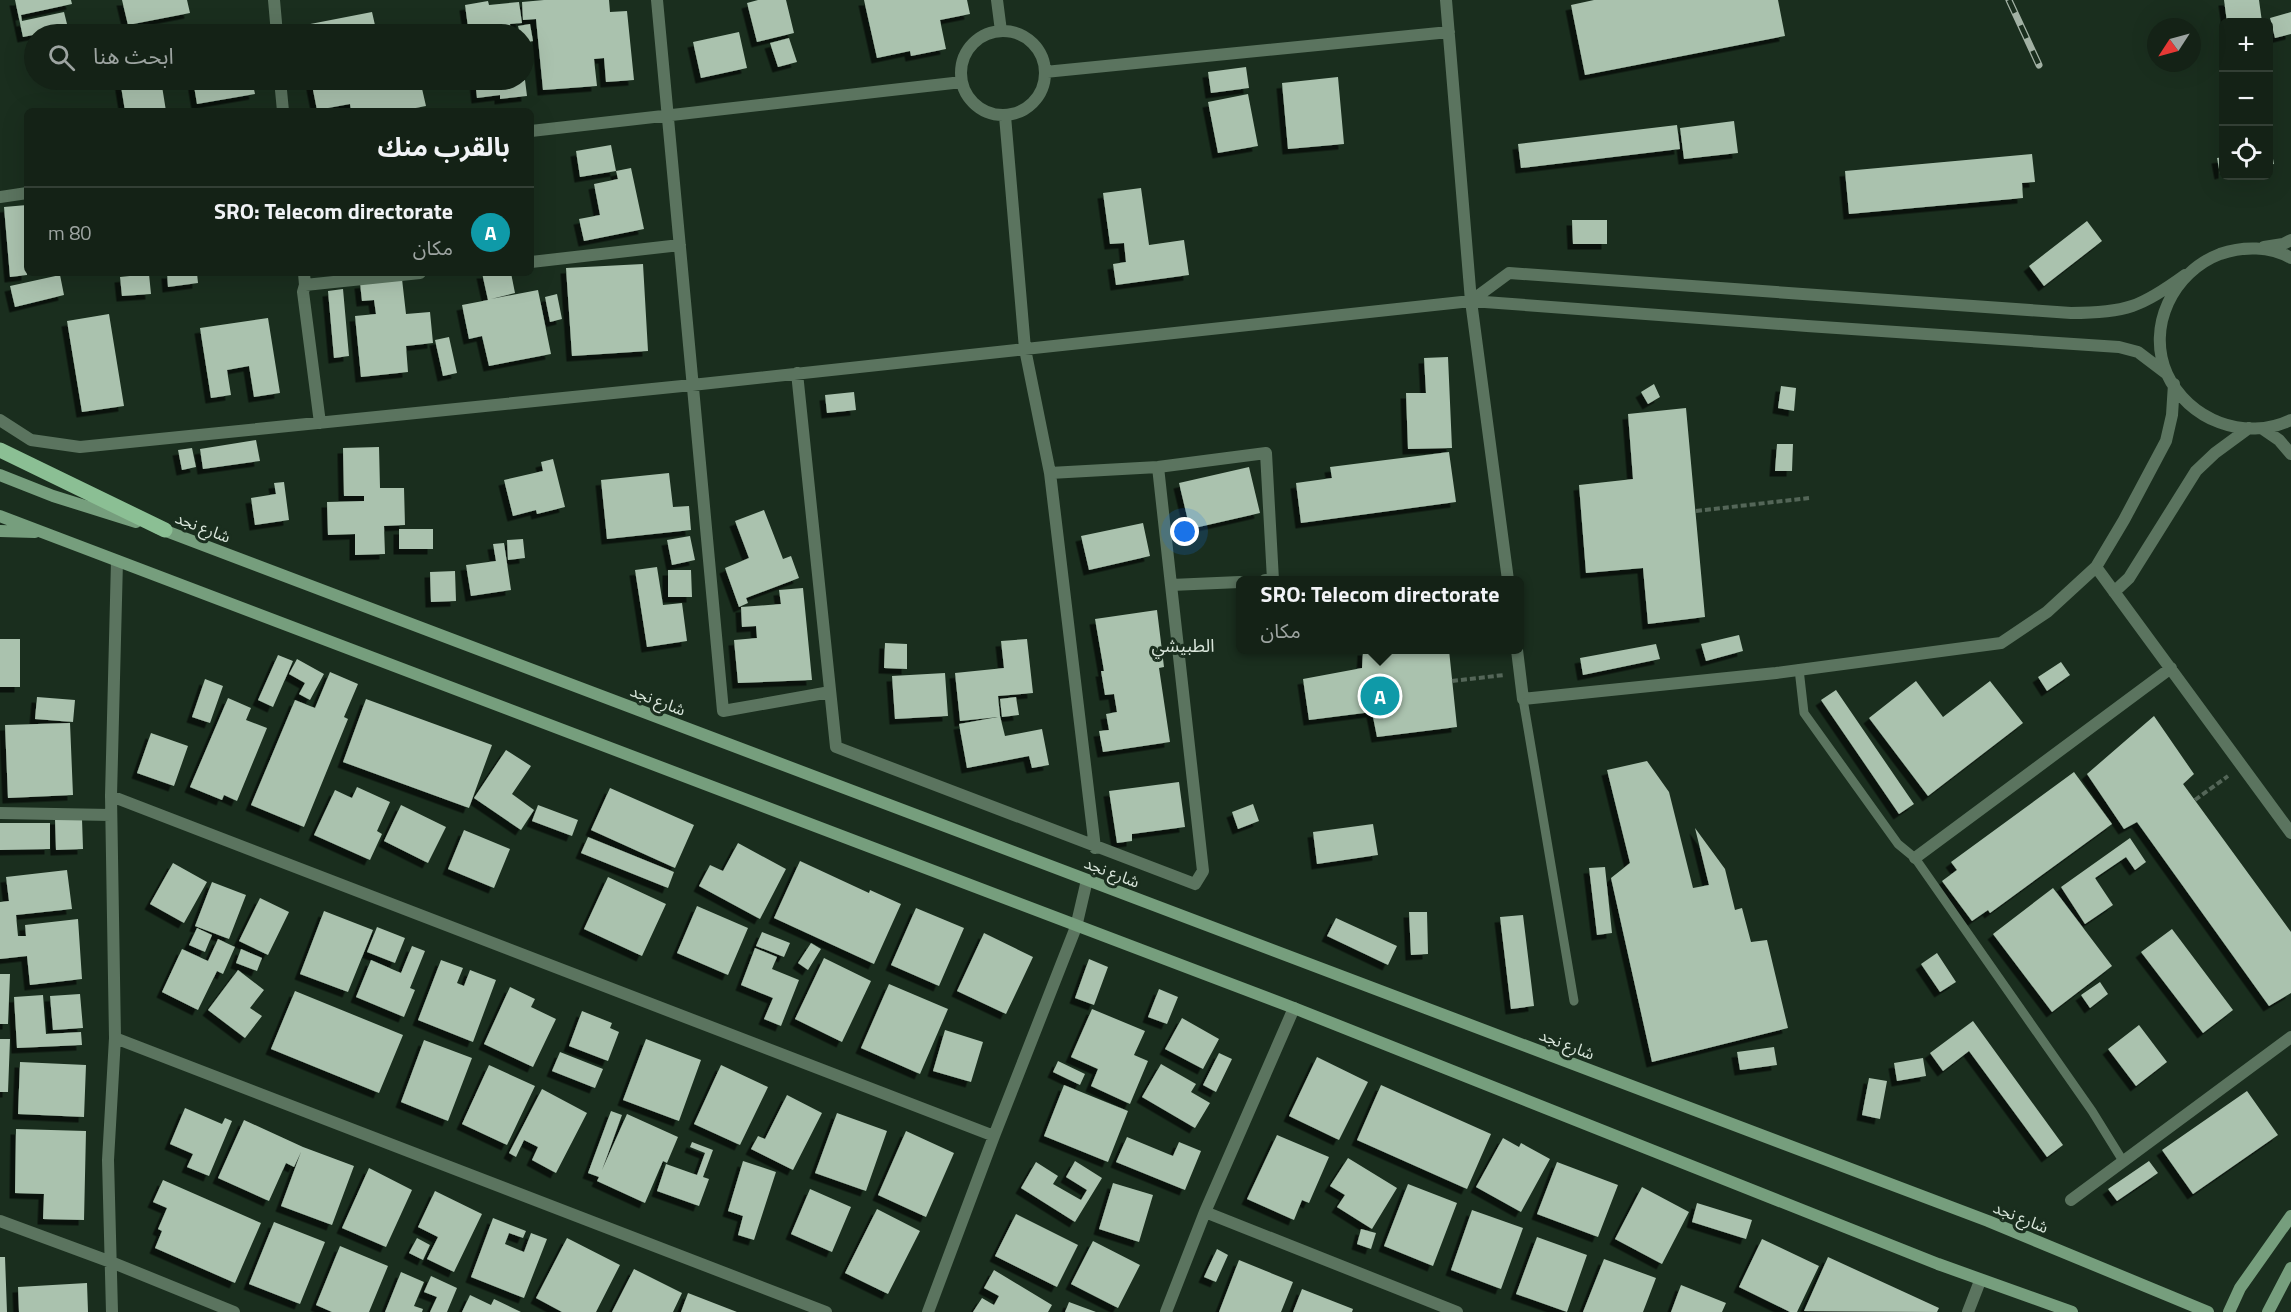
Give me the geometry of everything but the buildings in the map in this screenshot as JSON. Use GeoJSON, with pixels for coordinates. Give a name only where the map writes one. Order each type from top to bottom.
{"type":"FeatureCollection","features":[{"type":"Feature","properties":{"kind":"main road"},"geometry":{"type":"LineString","coordinates":[[0,450],[165,530]]}},
{"type":"Feature","properties":{"kind":"street"},"geometry":{"type":"LineString","coordinates":[[274,0],[276,24]]}},
{"type":"Feature","properties":{"kind":"street"},"geometry":{"type":"LineString","coordinates":[[657,0],[723,711],[830,692]]}},
{"type":"Feature","properties":{"kind":"street"},"geometry":{"type":"LineString","coordinates":[[996,0],[1001,31]]}},
{"type":"Feature","properties":{"kind":"street"},"geometry":{"type":"LineString","coordinates":[[1446,0],[1471,301],[1507,576]]}},
{"type":"Feature","properties":{"kind":"street"},"geometry":{"type":"LineString","coordinates":[[1001,31],[1013,32],[1034,44],[1041,54],[1045,72],[1042,90],[1036,100],[1017,114],[1005,116],[993,115],[982,110],[966,93],[962,82],[964,58],[970,47],[989,33],[1001,31]]}},
{"type":"Feature","properties":{"kind":"street"},"geometry":{"type":"LineString","coordinates":[[1045,72],[1449,32]]}},
{"type":"Feature","properties":{"kind":"street"},"geometry":{"type":"LineString","coordinates":[[534,130],[962,82]]}},
{"type":"Feature","properties":{"kind":"street"},"geometry":{"type":"LineString","coordinates":[[281,90],[283,108]]}},
{"type":"Feature","properties":{"kind":"street"},"geometry":{"type":"LineString","coordinates":[[1005,116],[1026,349],[1050,473],[1095,848]]}},
{"type":"Feature","properties":{"kind":"street"},"geometry":{"type":"LineString","coordinates":[[0,197],[24,193]]}},
{"type":"Feature","properties":{"kind":"street"},"geometry":{"type":"LineString","coordinates":[[1471,301],[1509,273],[2059,312],[2103,313],[2128,308],[2152,299],[2206,259],[2231,250],[2283,244],[2291,240]]}},
{"type":"Feature","properties":{"kind":"street"},"geometry":{"type":"LineString","coordinates":[[534,262],[680,245]]}},
{"type":"Feature","properties":{"kind":"street"},"geometry":{"type":"LineString","coordinates":[[2257,248],[2291,258]]}},
{"type":"Feature","properties":{"kind":"street"},"geometry":{"type":"LineString","coordinates":[[2186,275],[2170,297],[2162,322],[2161,348],[2171,379],[2183,399],[2206,417],[2233,428],[2263,429],[2291,420]]}},
{"type":"Feature","properties":{"kind":"street"},"geometry":{"type":"LineString","coordinates":[[320,423],[303,292],[304,279],[362,276]]}},
{"type":"Feature","properties":{"kind":"street"},"geometry":{"type":"LineString","coordinates":[[0,420],[31,440],[80,447],[692,385],[1471,301],[2119,346],[2138,352],[2171,379],[2172,415],[2166,441],[2096,567],[2048,612],[2001,643],[1799,669],[1523,699],[1518,654]]}},
{"type":"Feature","properties":{"kind":"street"},"geometry":{"type":"LineString","coordinates":[[797,373],[836,747],[1095,848],[1195,884],[1203,871],[1158,467]]}},
{"type":"Feature","properties":{"kind":"street"},"geometry":{"type":"LineString","coordinates":[[2114,592],[2129,578],[2196,471],[2215,453],[2249,428]]}},
{"type":"Feature","properties":{"kind":"street"},"geometry":{"type":"LineString","coordinates":[[2263,429],[2279,440],[2291,454]]}},
{"type":"Feature","properties":{"kind":"street"},"geometry":{"type":"LineString","coordinates":[[1050,473],[1158,467],[1266,453],[1273,576]]}},
{"type":"Feature","properties":{"kind":"street","name":"شارع نجد"},"geometry":{"type":"LineString","coordinates":[[0,476],[53,496],[165,530],[1988,1221],[2208,1312]]}},
{"type":"Feature","properties":{"kind":"street"},"geometry":{"type":"LineString","coordinates":[[0,516],[1294,1008],[1980,1281],[2072,1312]]}},
{"type":"Feature","properties":{"kind":"street"},"geometry":{"type":"LineString","coordinates":[[0,531],[44,532]]}},
{"type":"Feature","properties":{"kind":"street"},"geometry":{"type":"LineString","coordinates":[[112,1312],[108,1160],[115,1038],[111,796],[117,561]]}},
{"type":"Feature","properties":{"kind":"street"},"geometry":{"type":"LineString","coordinates":[[2096,567],[2291,832]]}},
{"type":"Feature","properties":{"kind":"street"},"geometry":{"type":"LineString","coordinates":[[1171,585],[1236,582]]}},
{"type":"Feature","properties":{"kind":"street"},"geometry":{"type":"LineString","coordinates":[[1915,858],[2170,668]]}},
{"type":"Feature","properties":{"kind":"street"},"geometry":{"type":"LineString","coordinates":[[111,796],[994,1136]]}},
{"type":"Feature","properties":{"kind":"street"},"geometry":{"type":"LineString","coordinates":[[0,813],[111,815]]}},
{"type":"Feature","properties":{"kind":"street"},"geometry":{"type":"LineString","coordinates":[[928,1312],[1076,927],[1087,880]]}},
{"type":"Feature","properties":{"kind":"street"},"geometry":{"type":"LineString","coordinates":[[1166,1312],[1205,1212],[1294,1008]]}},
{"type":"Feature","properties":{"kind":"street"},"geometry":{"type":"LineString","coordinates":[[2070,1200],[2291,1037]]}},
{"type":"Feature","properties":{"kind":"street"},"geometry":{"type":"LineString","coordinates":[[115,1038],[826,1312]]}},
{"type":"Feature","properties":{"kind":"street"},"geometry":{"type":"LineString","coordinates":[[1205,1212],[1457,1312]]}},
{"type":"Feature","properties":{"kind":"street"},"geometry":{"type":"LineString","coordinates":[[2229,1312],[2240,1288],[2291,1216]]}},
{"type":"Feature","properties":{"kind":"street"},"geometry":{"type":"LineString","coordinates":[[0,1221],[111,1262],[234,1312]]}},
{"type":"Feature","properties":{"kind":"street"},"geometry":{"type":"LineString","coordinates":[[2268,1312],[2291,1268]]}},
{"type":"Feature","properties":{"kind":"street"},"geometry":{"type":"LineString","coordinates":[[1968,1312],[1980,1281]]}},
{"type":"Feature","properties":{"kind":"lane"},"geometry":{"type":"LineString","coordinates":[[1799,669],[1804,713],[1898,844],[1915,858],[2092,1111],[2123,1161]]}},
{"type":"Feature","properties":{"kind":"lane"},"geometry":{"type":"LineString","coordinates":[[1523,699],[1574,1001]]}},
{"type":"Feature","properties":{"kind":"path"},"geometry":{"type":"LineString","coordinates":[[1696,511],[1809,498]]}},
{"type":"Feature","properties":{"kind":"path"},"geometry":{"type":"LineString","coordinates":[[1452,681],[1520,674]]}},
{"type":"Feature","properties":{"kind":"path"},"geometry":{"type":"LineString","coordinates":[[2195,800],[2242,766]]}},
{"type":"Feature","properties":{"kind":"railway"},"geometry":{"type":"LineString","coordinates":[[2009,0],[2039,65]]}},
{"type":"Feature","properties":{"kind":"place","name":"SRO: Telecom directorate"},"geometry":{"type":"Point","coordinates":[1380,696]}},
{"type":"Feature","properties":{"kind":"district","name":"الطبيشي"},"geometry":{"type":"Point","coordinates":[1183,645]}}]}
